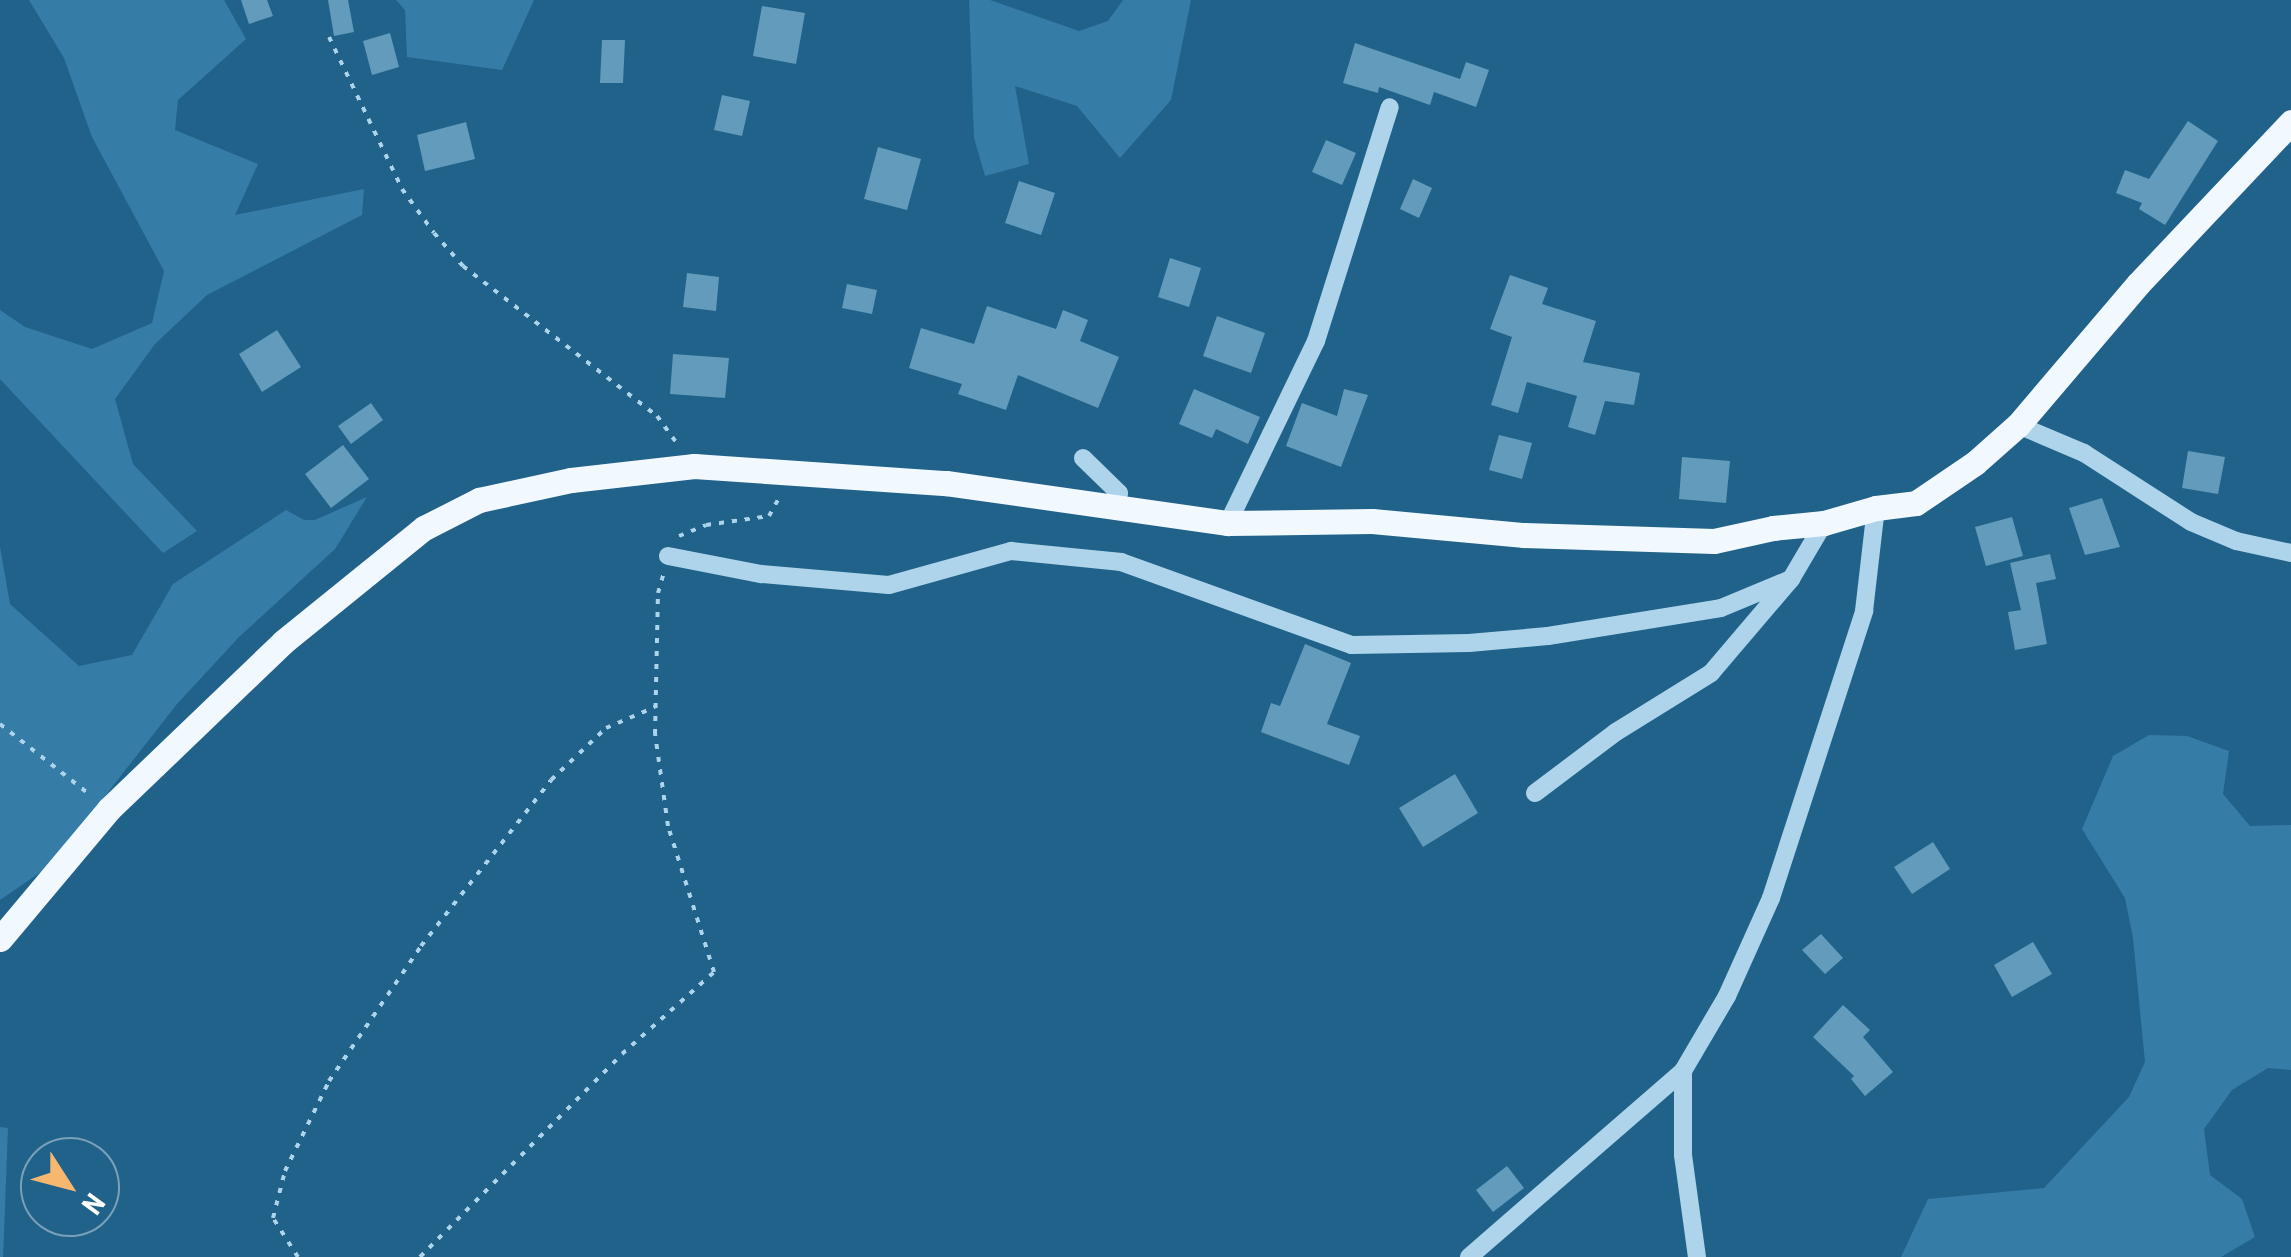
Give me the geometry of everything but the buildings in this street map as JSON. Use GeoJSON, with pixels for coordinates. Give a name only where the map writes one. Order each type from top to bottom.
{"type":"FeatureCollection","features":[{"type":"Feature","properties":{"kind":"main road"},"geometry":{"type":"LineString","coordinates":[[0,939],[108,809],[283,642],[424,528],[479,500],[527,488],[694,466],[946,482],[1228,523],[1372,521],[1524,535],[1714,540],[1772,528],[1824,524],[1876,508],[1916,503],[1975,462],[2018,425],[2138,284],[2291,122]]}},
{"type":"Feature","properties":{"kind":"street"},"geometry":{"type":"LineString","coordinates":[[1228,523],[1316,341],[1390,107]]}},
{"type":"Feature","properties":{"kind":"street"},"geometry":{"type":"LineString","coordinates":[[2018,425],[2084,453],[2191,522],[2236,541],[2291,553]]}},
{"type":"Feature","properties":{"kind":"street"},"geometry":{"type":"LineString","coordinates":[[1083,458],[1120,493],[1116,508]]}},
{"type":"Feature","properties":{"kind":"street"},"geometry":{"type":"LineString","coordinates":[[1469,1257],[1683,1071],[1727,996],[1770,898],[1864,611],[1876,508]]}},
{"type":"Feature","properties":{"kind":"street"},"geometry":{"type":"LineString","coordinates":[[1534,794],[1616,732],[1711,673],[1791,579],[1824,524]]}},
{"type":"Feature","properties":{"kind":"street"},"geometry":{"type":"LineString","coordinates":[[668,556],[761,574],[889,585],[1011,551],[1121,562],[1352,646],[1548,636],[1721,608],[1791,579]]}},
{"type":"Feature","properties":{"kind":"street"},"geometry":{"type":"LineString","coordinates":[[1683,1071],[1683,1155],[1697,1257]]}},
{"type":"Feature","properties":{"kind":"path"},"geometry":{"type":"LineString","coordinates":[[328,37],[402,189],[434,234],[464,266],[657,416],[694,466]]}},
{"type":"Feature","properties":{"kind":"path"},"geometry":{"type":"LineString","coordinates":[[420,1257],[559,1115],[714,972],[668,826],[655,708],[658,593],[673,539],[706,524],[769,516],[796,471]]}},
{"type":"Feature","properties":{"kind":"path"},"geometry":{"type":"LineString","coordinates":[[298,1257],[272,1218],[285,1171],[329,1082],[421,946],[551,780],[606,728],[655,708]]}},
{"type":"Feature","properties":{"kind":"path"},"geometry":{"type":"LineString","coordinates":[[0,724],[108,809]]}},
{"type":"Feature","properties":{"kind":"shaded area"},"geometry":{"type":"Polygon","coordinates":[[[29,0],[224,0],[246,39],[178,100],[175,130],[258,164],[235,215],[364,189],[362,215],[207,295],[155,344],[115,399],[133,464],[197,531],[163,553],[0,379],[0,310],[25,327],[92,349],[152,323],[164,271],[92,137],[64,58],[29,0]]]}},
{"type":"Feature","properties":{"kind":"shaded area"},"geometry":{"type":"Polygon","coordinates":[[[396,0],[534,0],[502,70],[407,57],[405,10],[396,0]]]}},
{"type":"Feature","properties":{"kind":"shaded area"},"geometry":{"type":"Polygon","coordinates":[[[969,0],[990,0],[1079,31],[1108,21],[1123,0],[1191,0],[1171,100],[1120,158],[1077,106],[1015,86],[1029,164],[985,176],[974,138],[969,0]]]}},
{"type":"Feature","properties":{"kind":"shaded area"},"geometry":{"type":"Polygon","coordinates":[[[367,497],[335,549],[239,637],[177,704],[51,865],[0,900],[0,547],[10,604],[79,666],[132,655],[173,584],[286,510],[304,520],[315,520],[367,497]]]}},
{"type":"Feature","properties":{"kind":"shaded area"},"geometry":{"type":"Polygon","coordinates":[[[2149,735],[2187,736],[2229,751],[2223,794],[2250,826],[2291,825],[2291,1070],[2268,1068],[2232,1090],[2204,1129],[2210,1175],[2242,1199],[2255,1237],[2221,1257],[1901,1257],[1928,1199],[2044,1188],[2129,1097],[2145,1062],[2133,938],[2125,898],[2082,829],[2113,756],[2149,735]]]}},
{"type":"Feature","properties":{"kind":"shaded area"},"geometry":{"type":"Polygon","coordinates":[[[0,1127],[8,1128],[3,1257],[0,1257],[0,1127]]]}}]}
